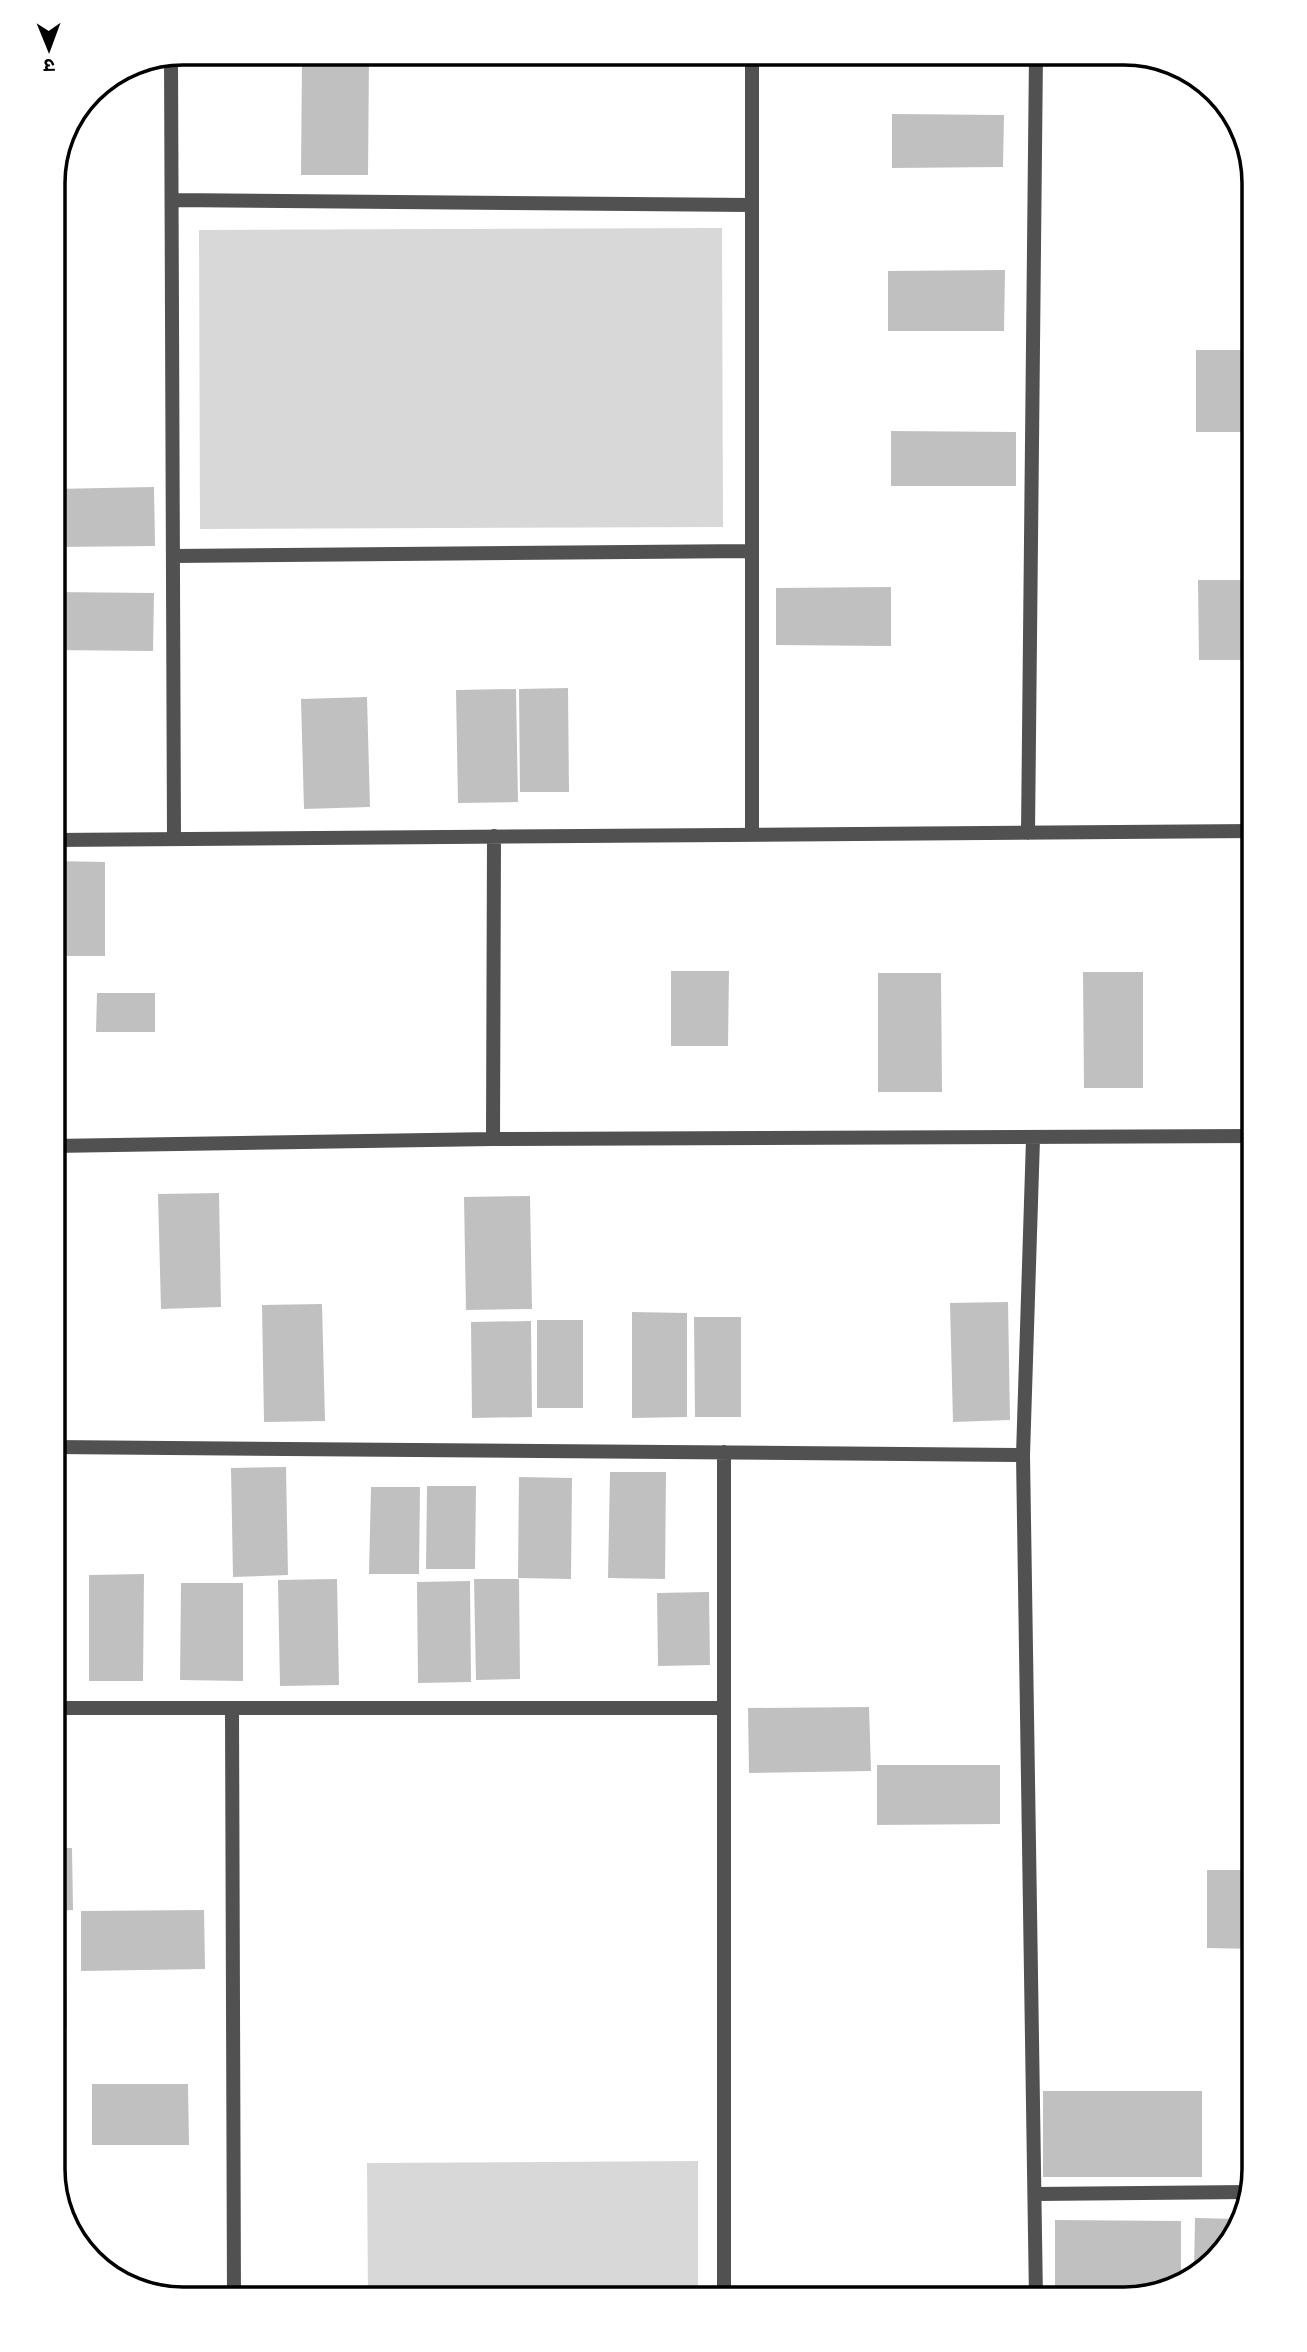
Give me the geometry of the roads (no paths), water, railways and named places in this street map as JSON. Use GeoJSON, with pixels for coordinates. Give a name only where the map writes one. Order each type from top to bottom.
{"type":"FeatureCollection","features":[{"type":"Feature","properties":{"kind":"street"},"geometry":{"type":"LineString","coordinates":[[752,65],[752,835]]}},
{"type":"Feature","properties":{"kind":"street"},"geometry":{"type":"LineString","coordinates":[[1028,833],[1036,65]]}},
{"type":"Feature","properties":{"kind":"street"},"geometry":{"type":"LineString","coordinates":[[171,66],[174,839]]}},
{"type":"Feature","properties":{"kind":"street"},"geometry":{"type":"LineString","coordinates":[[172,200],[752,205]]}},
{"type":"Feature","properties":{"kind":"street"},"geometry":{"type":"LineString","coordinates":[[173,555],[752,551]]}},
{"type":"Feature","properties":{"kind":"street"},"geometry":{"type":"LineString","coordinates":[[65,840],[1242,831]]}},
{"type":"Feature","properties":{"kind":"street"},"geometry":{"type":"LineString","coordinates":[[493,1139],[494,836]]}},
{"type":"Feature","properties":{"kind":"street"},"geometry":{"type":"LineString","coordinates":[[65,1146],[493,1139],[1242,1136]]}},
{"type":"Feature","properties":{"kind":"street"},"geometry":{"type":"LineString","coordinates":[[1033,1139],[1023,1455],[1036,2287]]}},
{"type":"Feature","properties":{"kind":"street"},"geometry":{"type":"LineString","coordinates":[[65,1447],[1023,1455]]}},
{"type":"Feature","properties":{"kind":"street"},"geometry":{"type":"LineString","coordinates":[[724,1452],[724,2287]]}},
{"type":"Feature","properties":{"kind":"street"},"geometry":{"type":"LineString","coordinates":[[65,1708],[724,1708]]}},
{"type":"Feature","properties":{"kind":"street"},"geometry":{"type":"LineString","coordinates":[[232,1709],[234,2287]]}},
{"type":"Feature","properties":{"kind":"street"},"geometry":{"type":"LineString","coordinates":[[1035,2194],[1240,2192]]}}]}
